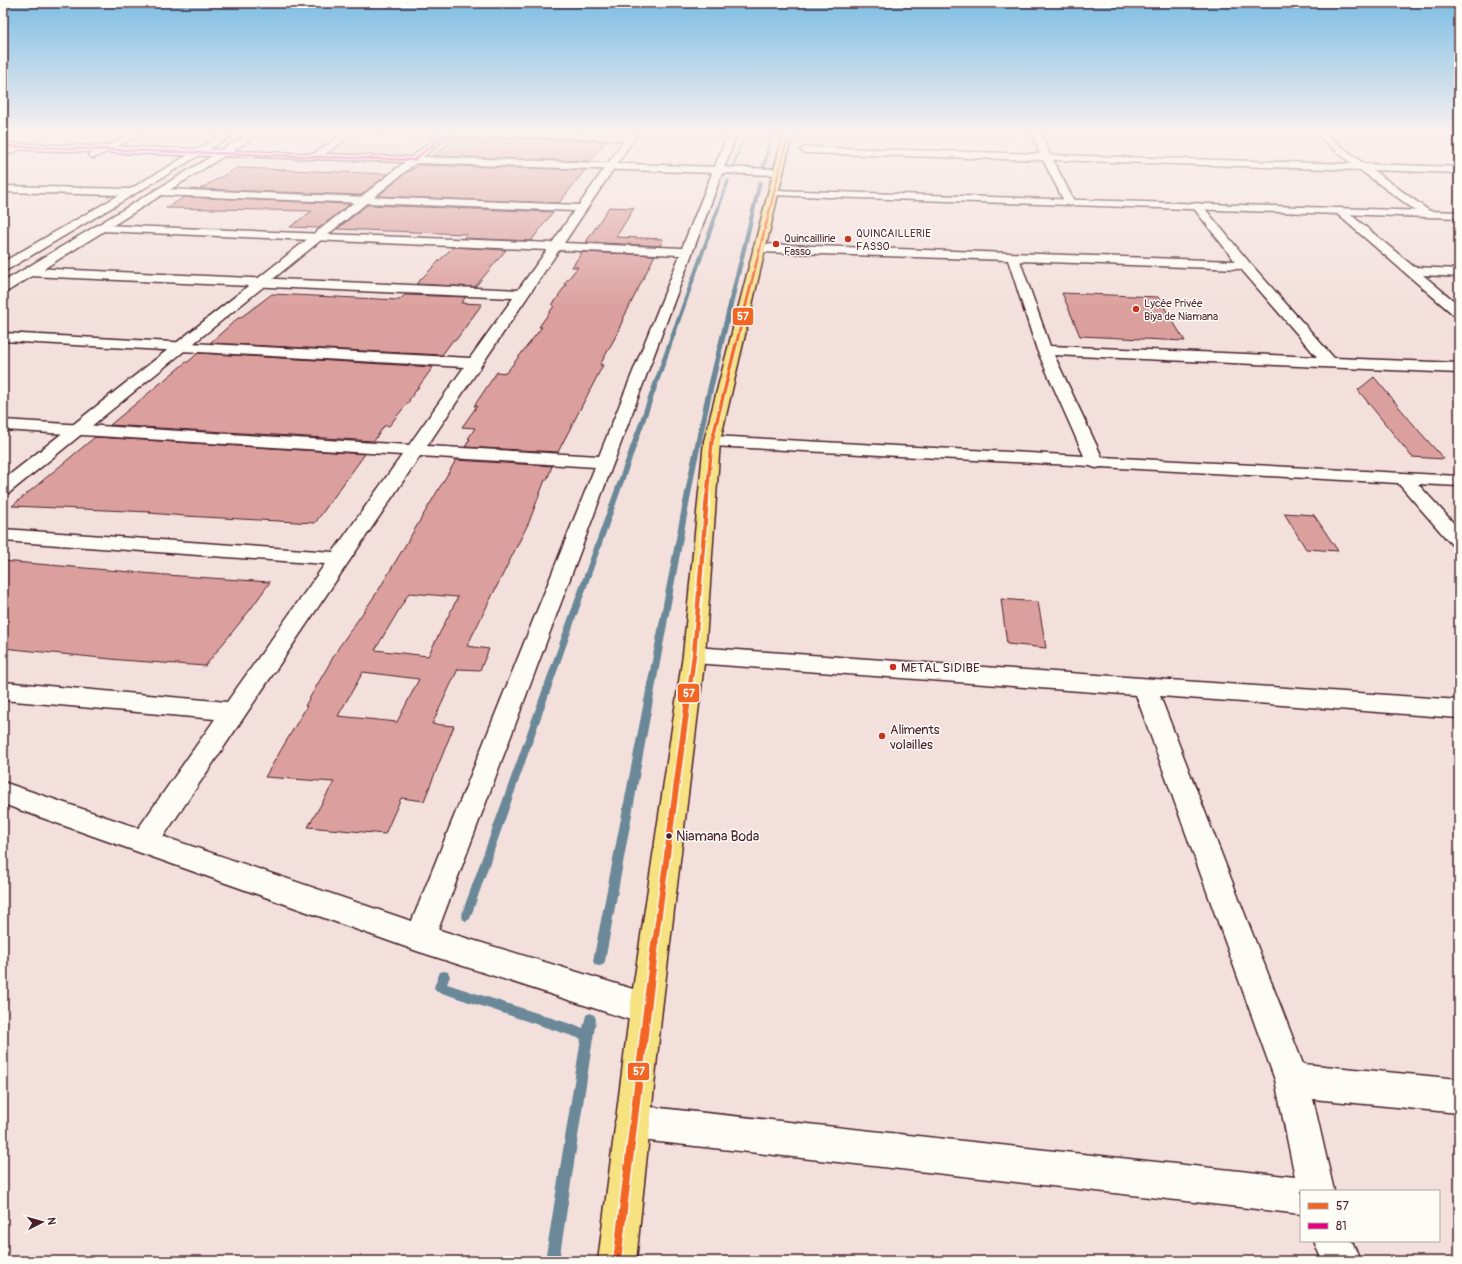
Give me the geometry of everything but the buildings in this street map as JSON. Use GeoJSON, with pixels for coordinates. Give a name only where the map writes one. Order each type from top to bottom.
{"type":"FeatureCollection","features":[{"type":"Feature","properties":{"kind":"highway"},"geometry":{"type":"LineString","coordinates":[[617,1261],[646,1009],[694,655],[712,441],[774,190]]}},
{"type":"Feature","properties":{"kind":"street"},"geometry":{"type":"LineString","coordinates":[[3,201],[25,190]]}},
{"type":"Feature","properties":{"kind":"street"},"geometry":{"type":"LineString","coordinates":[[62,190],[132,192]]}},
{"type":"Feature","properties":{"kind":"street"},"geometry":{"type":"LineString","coordinates":[[3,267],[135,190]]}},
{"type":"Feature","properties":{"kind":"street"},"geometry":{"type":"LineString","coordinates":[[3,288],[163,190]]}},
{"type":"Feature","properties":{"kind":"street"},"geometry":{"type":"LineString","coordinates":[[3,489],[376,190]]}},
{"type":"Feature","properties":{"kind":"street"},"geometry":{"type":"LineString","coordinates":[[145,842],[594,190]]}},
{"type":"Feature","properties":{"kind":"street"},"geometry":{"type":"LineString","coordinates":[[420,938],[711,190]]}},
{"type":"Feature","properties":{"kind":"street"},"geometry":{"type":"LineString","coordinates":[[902,190],[1070,202],[1459,215]]}},
{"type":"Feature","properties":{"kind":"street"},"geometry":{"type":"LineString","coordinates":[[1063,190],[1070,202]]}},
{"type":"Feature","properties":{"kind":"street"},"geometry":{"type":"LineString","coordinates":[[1394,190],[1427,214]]}},
{"type":"Feature","properties":{"kind":"street"},"geometry":{"type":"LineString","coordinates":[[160,192],[582,208]]}},
{"type":"Feature","properties":{"kind":"street"},"geometry":{"type":"LineString","coordinates":[[1197,206],[1245,265],[1329,362]]}},
{"type":"Feature","properties":{"kind":"street"},"geometry":{"type":"LineString","coordinates":[[1340,211],[1459,312]]}},
{"type":"Feature","properties":{"kind":"street"},"geometry":{"type":"LineString","coordinates":[[102,228],[687,252]]}},
{"type":"Feature","properties":{"kind":"street"},"geometry":{"type":"LineString","coordinates":[[760,248],[1245,265]]}},
{"type":"Feature","properties":{"kind":"street"},"geometry":{"type":"LineString","coordinates":[[1013,257],[1044,350],[1096,462]]}},
{"type":"Feature","properties":{"kind":"street"},"geometry":{"type":"LineString","coordinates":[[1409,271],[1459,273]]}},
{"type":"Feature","properties":{"kind":"street"},"geometry":{"type":"LineString","coordinates":[[30,272],[522,294]]}},
{"type":"Feature","properties":{"kind":"street"},"geometry":{"type":"LineString","coordinates":[[3,337],[475,364]]}},
{"type":"Feature","properties":{"kind":"street"},"geometry":{"type":"LineString","coordinates":[[1044,350],[1459,368]]}},
{"type":"Feature","properties":{"kind":"street"},"geometry":{"type":"LineString","coordinates":[[3,425],[606,462]]}},
{"type":"Feature","properties":{"kind":"street"},"geometry":{"type":"LineString","coordinates":[[712,441],[1459,481]]}},
{"type":"Feature","properties":{"kind":"street"},"geometry":{"type":"LineString","coordinates":[[1403,478],[1459,541]]}},
{"type":"Feature","properties":{"kind":"street"},"geometry":{"type":"LineString","coordinates":[[3,535],[339,560]]}},
{"type":"Feature","properties":{"kind":"street"},"geometry":{"type":"LineString","coordinates":[[694,655],[1459,709]]}},
{"type":"Feature","properties":{"kind":"street"},"geometry":{"type":"LineString","coordinates":[[1145,687],[1292,1080],[1316,1190]]}},
{"type":"Feature","properties":{"kind":"street"},"geometry":{"type":"LineString","coordinates":[[3,692],[234,712]]}},
{"type":"Feature","properties":{"kind":"street"},"geometry":{"type":"LineString","coordinates":[[3,793],[420,938],[646,1009]]}},
{"type":"Feature","properties":{"kind":"street"},"geometry":{"type":"LineString","coordinates":[[1292,1080],[1459,1096]]}},
{"type":"Feature","properties":{"kind":"street"},"geometry":{"type":"LineString","coordinates":[[632,1122],[1300,1196]]}},
{"type":"Feature","properties":{"kind":"street"},"geometry":{"type":"LineString","coordinates":[[1333,1242],[1341,1261]]}},
{"type":"Feature","properties":{"kind":"waterway"},"geometry":{"type":"LineString","coordinates":[[466,916],[724,190]]}},
{"type":"Feature","properties":{"kind":"waterway"},"geometry":{"type":"LineString","coordinates":[[599,961],[693,467],[758,190]]}},
{"type":"Feature","properties":{"kind":"waterway"},"geometry":{"type":"LineString","coordinates":[[444,976],[440,987],[587,1035]]}},
{"type":"Feature","properties":{"kind":"waterway"},"geometry":{"type":"LineString","coordinates":[[552,1261],[590,1019]]}},
{"type":"Feature","properties":{"kind":"transit line","name":"57"},"geometry":{"type":"LineString","coordinates":[[617,1261],[646,1009],[694,655],[712,441],[774,190]]}},
{"type":"Feature","properties":{"kind":"place","name":"QUINCAILLERIE FASSO"},"geometry":{"type":"Point","coordinates":[848,239]}},
{"type":"Feature","properties":{"kind":"place","name":"Quincaillirie Fasso"},"geometry":{"type":"Point","coordinates":[776,244]}},
{"type":"Feature","properties":{"kind":"place","name":"Lycée Privée Biya de Niamana"},"geometry":{"type":"Point","coordinates":[1136,309]}},
{"type":"Feature","properties":{"kind":"place","name":"METAL SIDIBE"},"geometry":{"type":"Point","coordinates":[893,667]}},
{"type":"Feature","properties":{"kind":"place","name":"Aliments volailles"},"geometry":{"type":"Point","coordinates":[882,736]}},
{"type":"Feature","properties":{"kind":"place","name":"Niamana Boda"},"geometry":{"type":"Point","coordinates":[669,836]}}]}
